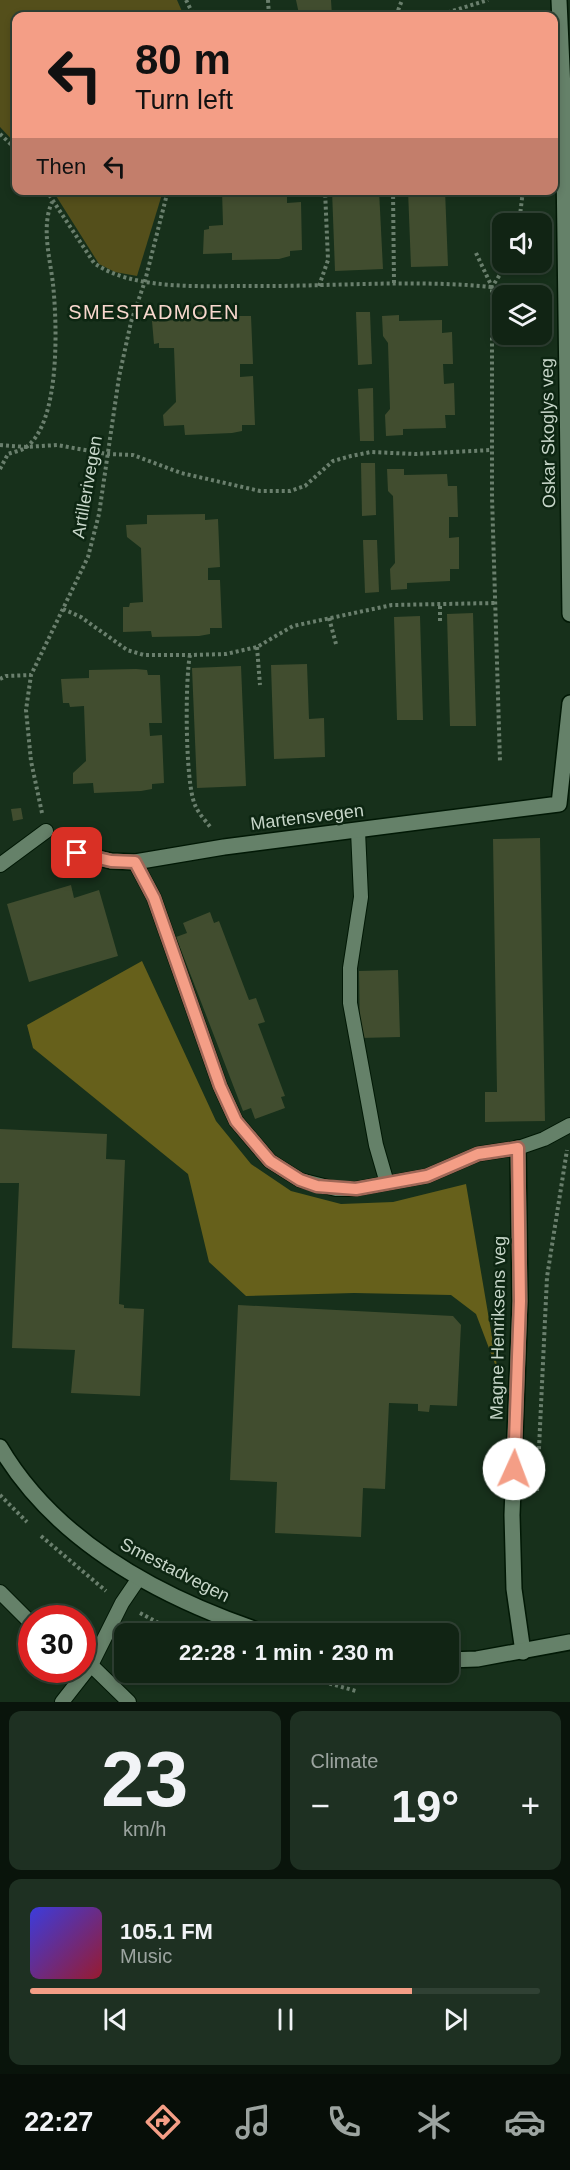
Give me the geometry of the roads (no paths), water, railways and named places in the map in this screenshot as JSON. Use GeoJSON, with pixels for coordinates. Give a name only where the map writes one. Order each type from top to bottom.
{"type":"FeatureCollection","features":[{"type":"Feature","properties":{"kind":"street","name":"Oskar Skoglys veg"},"geometry":{"type":"LineString","coordinates":[[558,37],[563,90],[570,614]]}},
{"type":"Feature","properties":{"kind":"street","name":"Martensvegen"},"geometry":{"type":"LineString","coordinates":[[62,846],[77,853],[135,862],[224,847],[560,804],[570,703]]}},
{"type":"Feature","properties":{"kind":"street","name":"Magne Henriksens veg"},"geometry":{"type":"LineString","coordinates":[[518,1148],[520,1301],[512,1515],[514,1589],[523,1652]]}},
{"type":"Feature","properties":{"kind":"street","name":"Smestadvegen"},"geometry":{"type":"LineString","coordinates":[[2,1457],[42,1505],[92,1548],[140,1578],[236,1623]]}},
{"type":"Feature","properties":{"kind":"street"},"geometry":{"type":"LineString","coordinates":[[459,1659],[523,1652],[570,1642]]}},
{"type":"Feature","properties":{"kind":"lane"},"geometry":{"type":"LineString","coordinates":[[0,865],[46,831]]}},
{"type":"Feature","properties":{"kind":"lane"},"geometry":{"type":"LineString","coordinates":[[358,831],[361,897],[350,968],[350,1003],[374,1134],[387,1183]]}},
{"type":"Feature","properties":{"kind":"lane"},"geometry":{"type":"LineString","coordinates":[[135,862],[154,898],[220,1086],[236,1121],[270,1161],[308,1183],[336,1189],[387,1183],[427,1176],[478,1154],[518,1148],[544,1139],[570,1125]]}},
{"type":"Feature","properties":{"kind":"lane"},"geometry":{"type":"LineString","coordinates":[[96,1647],[140,1578]]}},
{"type":"Feature","properties":{"kind":"lane"},"geometry":{"type":"LineString","coordinates":[[0,1592],[18,1610]]}},
{"type":"Feature","properties":{"kind":"lane"},"geometry":{"type":"LineString","coordinates":[[96,1673],[129,1702]]}},
{"type":"Feature","properties":{"kind":"lane"},"geometry":{"type":"LineString","coordinates":[[66,1701],[76,1683]]}},
{"type":"Feature","properties":{"kind":"district","name":"SMESTADMOEN"},"geometry":{"type":"Point","coordinates":[154,312]}}]}
